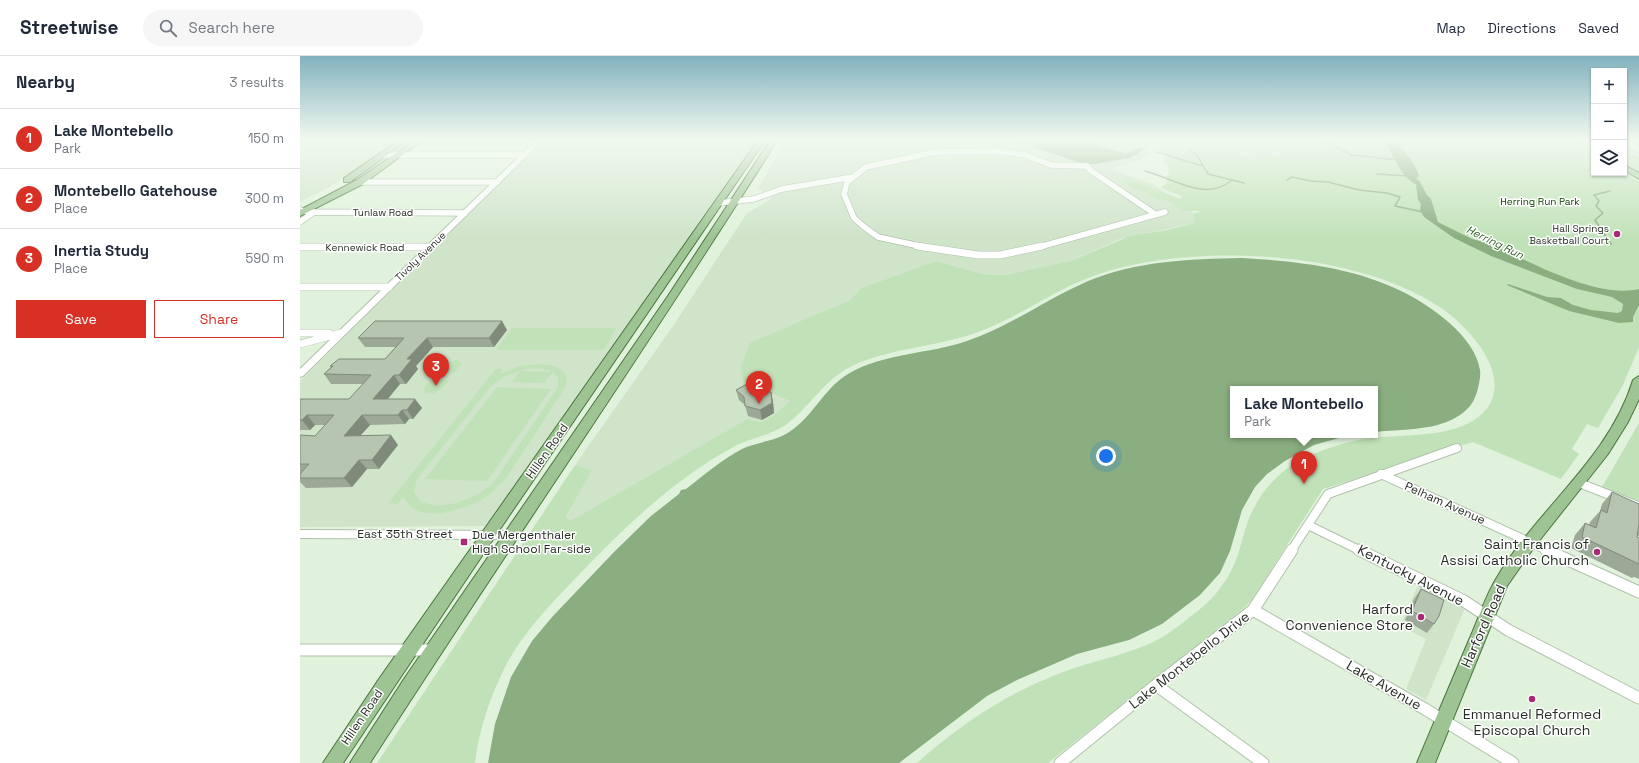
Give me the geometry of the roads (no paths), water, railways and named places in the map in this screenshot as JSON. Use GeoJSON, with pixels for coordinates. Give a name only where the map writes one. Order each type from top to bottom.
{"type":"FeatureCollection","features":[{"type":"Feature","properties":{"kind":"main road"},"geometry":{"type":"LineString","coordinates":[[301,210],[359,172]]}},
{"type":"Feature","properties":{"kind":"main road"},"geometry":{"type":"LineString","coordinates":[[301,210],[360,182],[375,172]]}},
{"type":"Feature","properties":{"kind":"main road","name":"Hillen Road"},"geometry":{"type":"LineString","coordinates":[[332,763],[488,534],[583,401],[740,172]]}},
{"type":"Feature","properties":{"kind":"main road","name":"Hillen Road"},"geometry":{"type":"LineString","coordinates":[[359,763],[432,650],[754,172]]}},
{"type":"Feature","properties":{"kind":"main road","name":"Harford Road"},"geometry":{"type":"LineString","coordinates":[[1426,763],[1486,615],[1509,570],[1530,542],[1580,483],[1612,438],[1634,397],[1639,380]]}},
{"type":"Feature","properties":{"kind":"street","name":"Tivoly Avenue"},"geometry":{"type":"LineString","coordinates":[[300,374],[507,172]]}},
{"type":"Feature","properties":{"kind":"street"},"geometry":{"type":"LineString","coordinates":[[859,172],[848,182],[844,194],[854,218],[868,230],[893,242],[970,254],[994,255],[1019,252],[1165,212]]}},
{"type":"Feature","properties":{"kind":"street"},"geometry":{"type":"LineString","coordinates":[[1093,172],[1155,214]]}},
{"type":"Feature","properties":{"kind":"street"},"geometry":{"type":"LineString","coordinates":[[719,203],[754,199],[770,192],[782,189],[855,177]]}},
{"type":"Feature","properties":{"kind":"street"},"geometry":{"type":"LineString","coordinates":[[360,182],[497,182]]}},
{"type":"Feature","properties":{"kind":"street","name":"Tunlaw Road"},"geometry":{"type":"LineString","coordinates":[[301,210],[314,212],[465,213]]}},
{"type":"Feature","properties":{"kind":"street"},"geometry":{"type":"LineString","coordinates":[[300,222],[314,212]]}},
{"type":"Feature","properties":{"kind":"street","name":"Kennewick Road"},"geometry":{"type":"LineString","coordinates":[[300,247],[430,247]]}},
{"type":"Feature","properties":{"kind":"street"},"geometry":{"type":"LineString","coordinates":[[300,287],[389,287]]}},
{"type":"Feature","properties":{"kind":"street"},"geometry":{"type":"LineString","coordinates":[[300,333],[341,333]]}},
{"type":"Feature","properties":{"kind":"street"},"geometry":{"type":"LineString","coordinates":[[300,344],[341,333]]}},
{"type":"Feature","properties":{"kind":"street","name":"Lake Montebello Drive"},"geometry":{"type":"LineString","coordinates":[[1060,763],[1156,685],[1253,610],[1328,494],[1381,474],[1433,458],[1457,448]]}},
{"type":"Feature","properties":{"kind":"street","name":"Pelham Avenue"},"geometry":{"type":"LineString","coordinates":[[1381,474],[1639,592]]}},
{"type":"Feature","properties":{"kind":"street"},"geometry":{"type":"LineString","coordinates":[[1580,483],[1639,507]]}},
{"type":"Feature","properties":{"kind":"street","name":"Kentucky Avenue"},"geometry":{"type":"LineString","coordinates":[[1308,525],[1464,601],[1508,630],[1639,698]]}},
{"type":"Feature","properties":{"kind":"street","name":"East 35th Street"},"geometry":{"type":"LineString","coordinates":[[300,534],[510,535]]}},
{"type":"Feature","properties":{"kind":"street","name":"Lake Avenue"},"geometry":{"type":"LineString","coordinates":[[1253,610],[1513,763]]}},
{"type":"Feature","properties":{"kind":"street"},"geometry":{"type":"LineString","coordinates":[[300,650],[432,650]]}},
{"type":"Feature","properties":{"kind":"street"},"geometry":{"type":"LineString","coordinates":[[1156,685],[1262,763]]}},
{"type":"Feature","properties":{"kind":"waterway"},"geometry":{"type":"LineString","coordinates":[[1149,172],[1177,183],[1199,189],[1221,187],[1231,181]]}},
{"type":"Feature","properties":{"kind":"waterway"},"geometry":{"type":"LineString","coordinates":[[1207,172],[1208,174],[1244,183]]}},
{"type":"Feature","properties":{"kind":"waterway"},"geometry":{"type":"LineString","coordinates":[[1377,174],[1408,176]]}},
{"type":"Feature","properties":{"kind":"waterway"},"geometry":{"type":"LineString","coordinates":[[1287,180],[1292,177],[1310,181],[1328,182],[1359,190],[1387,193],[1400,197],[1395,206],[1423,212]]}},
{"type":"Feature","properties":{"kind":"waterway"},"geometry":{"type":"LineString","coordinates":[[1610,191],[1594,195],[1599,201],[1596,206],[1603,213],[1595,220],[1611,244]]}},
{"type":"Feature","properties":{"kind":"place","name":"Hall Springs Basketball Court"},"geometry":{"type":"Point","coordinates":[1617,234]}},
{"type":"Feature","properties":{"kind":"place","name":"Inertia Study"},"geometry":{"type":"Point","coordinates":[436,386]}},
{"type":"Feature","properties":{"kind":"place","name":"Montebello Gatehouse"},"geometry":{"type":"Point","coordinates":[759,404]}},
{"type":"Feature","properties":{"kind":"place","name":"Lake Montebello"},"geometry":{"type":"Point","coordinates":[1304,484]}},
{"type":"Feature","properties":{"kind":"place","name":"Due Mergenthaler High School Far-side"},"geometry":{"type":"Point","coordinates":[464,542]}},
{"type":"Feature","properties":{"kind":"place","name":"Saint Francis of Assisi Catholic Church"},"geometry":{"type":"Point","coordinates":[1597,552]}},
{"type":"Feature","properties":{"kind":"place","name":"Harford Convenience Store"},"geometry":{"type":"Point","coordinates":[1421,617]}},
{"type":"Feature","properties":{"kind":"place","name":"Emmanuel Reformed Episcopal Church"},"geometry":{"type":"Point","coordinates":[1532,699]}},
{"type":"Feature","properties":{"kind":"park label","name":"Herring Run Park"},"geometry":{"type":"Point","coordinates":[1540,201]}},
{"type":"Feature","properties":{"kind":"water label","name":"Herring Run"},"geometry":{"type":"Point","coordinates":[1495,242]}}]}
